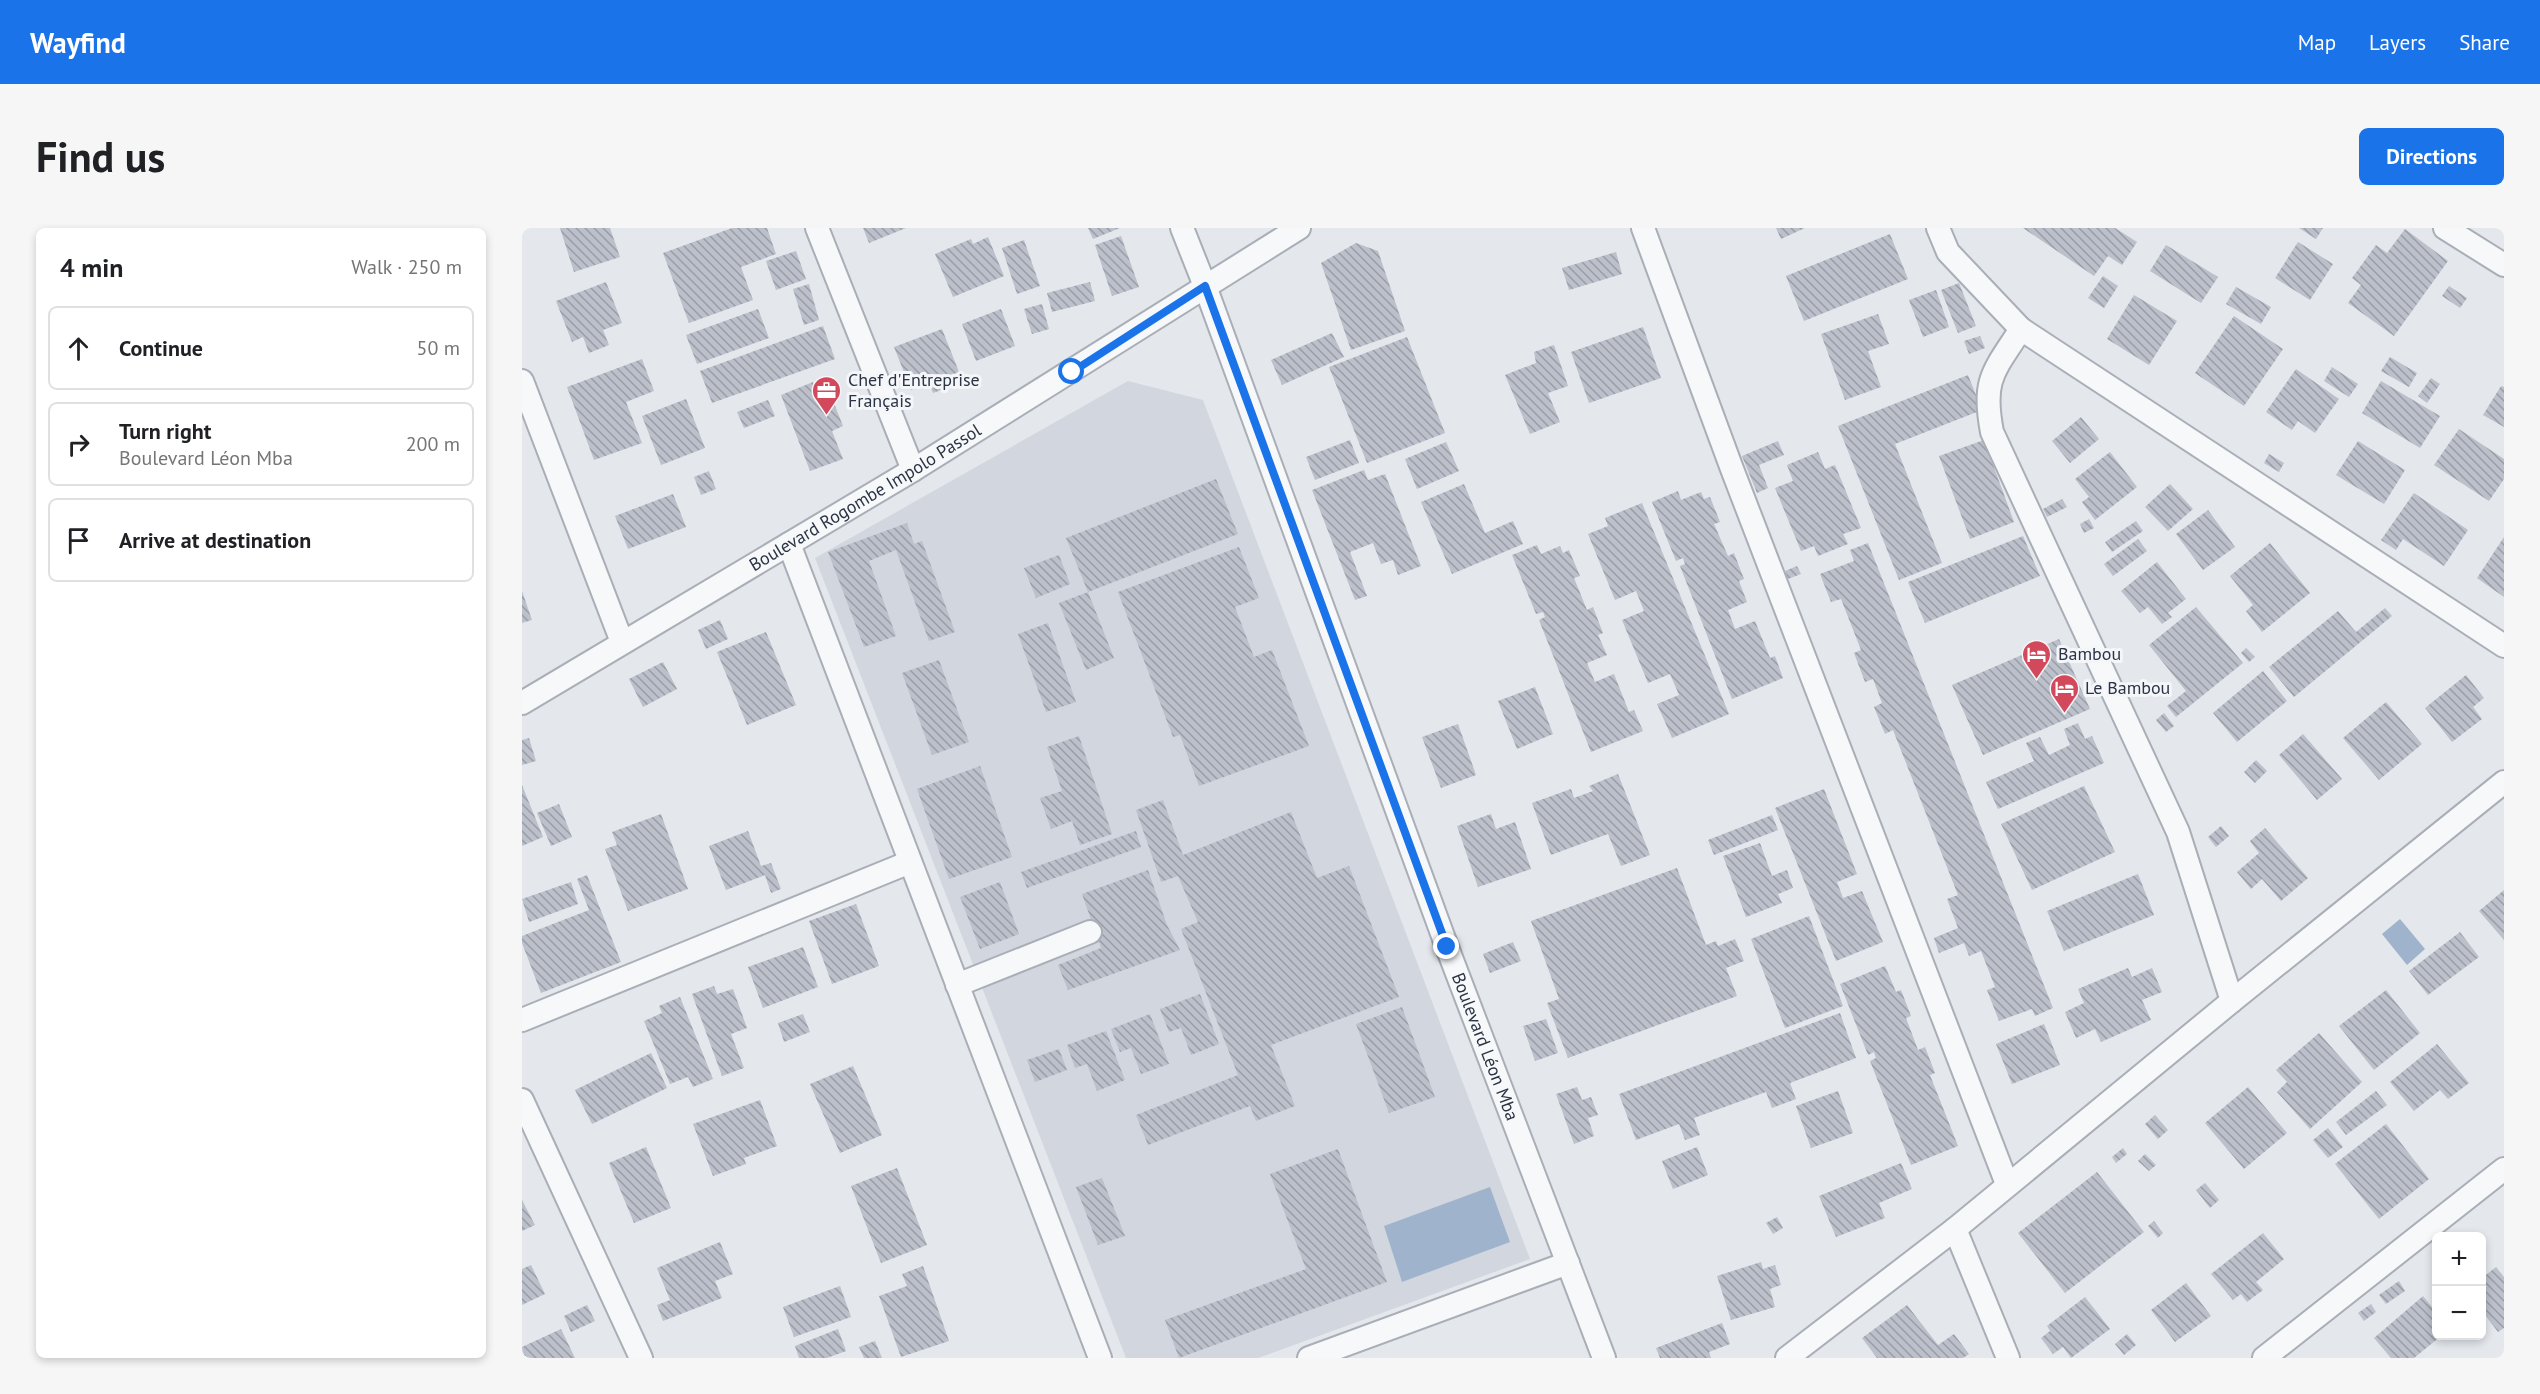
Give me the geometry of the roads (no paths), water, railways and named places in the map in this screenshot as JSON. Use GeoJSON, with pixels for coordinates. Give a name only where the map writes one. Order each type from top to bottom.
{"type":"FeatureCollection","features":[{"type":"Feature","properties":{"kind":"street"},"geometry":{"type":"LineString","coordinates":[[817,228],[913,470]]}},
{"type":"Feature","properties":{"kind":"street","name":"Boulevard Léon Mba"},"geometry":{"type":"LineString","coordinates":[[1182,228],[1447,947],[1605,1358]]}},
{"type":"Feature","properties":{"kind":"street","name":"Boulevard Rogombe Impolo Passol"},"geometry":{"type":"LineString","coordinates":[[522,704],[622,642],[913,470],[1299,228]]}},
{"type":"Feature","properties":{"kind":"street"},"geometry":{"type":"LineString","coordinates":[[1643,228],[1736,480],[2007,1184]]}},
{"type":"Feature","properties":{"kind":"street"},"geometry":{"type":"LineString","coordinates":[[1938,228],[1948,252],[2020,329],[2504,646]]}},
{"type":"Feature","properties":{"kind":"street"},"geometry":{"type":"LineString","coordinates":[[2445,228],[2504,265]]}},
{"type":"Feature","properties":{"kind":"street"},"geometry":{"type":"LineString","coordinates":[[2020,329],[1992,374],[1987,404],[1992,432],[2178,832],[2232,1001]]}},
{"type":"Feature","properties":{"kind":"street"},"geometry":{"type":"LineString","coordinates":[[522,381],[622,642]]}},
{"type":"Feature","properties":{"kind":"street"},"geometry":{"type":"LineString","coordinates":[[789,544],[1100,1358]]}},
{"type":"Feature","properties":{"kind":"street"},"geometry":{"type":"LineString","coordinates":[[1787,1358],[1955,1229],[2007,1184],[2504,782]]}},
{"type":"Feature","properties":{"kind":"street"},"geometry":{"type":"LineString","coordinates":[[522,1020],[910,862]]}},
{"type":"Feature","properties":{"kind":"street"},"geometry":{"type":"LineString","coordinates":[[957,985],[1090,932]]}},
{"type":"Feature","properties":{"kind":"street"},"geometry":{"type":"LineString","coordinates":[[522,1100],[641,1358]]}},
{"type":"Feature","properties":{"kind":"street"},"geometry":{"type":"LineString","coordinates":[[2264,1358],[2504,1169]]}},
{"type":"Feature","properties":{"kind":"street"},"geometry":{"type":"LineString","coordinates":[[1955,1229],[2008,1358]]}},
{"type":"Feature","properties":{"kind":"street"},"geometry":{"type":"LineString","coordinates":[[1309,1358],[1568,1263]]}},
{"type":"Feature","properties":{"kind":"water"},"geometry":{"type":"Polygon","coordinates":[[[2400,919],[2425,949],[2407,965],[2382,934],[2400,919]]]}},
{"type":"Feature","properties":{"kind":"water"},"geometry":{"type":"Polygon","coordinates":[[[1490,1187],[1510,1242],[1402,1282],[1384,1226],[1490,1187]]]}},
{"type":"Feature","properties":{"kind":"place","name":"Chef d'Entreprise Français"},"geometry":{"type":"Point","coordinates":[827,416]}},
{"type":"Feature","properties":{"kind":"place","name":"Bambou"},"geometry":{"type":"Point","coordinates":[2037,680]}},
{"type":"Feature","properties":{"kind":"place","name":"Le Bambou"},"geometry":{"type":"Point","coordinates":[2064,714]}}]}
